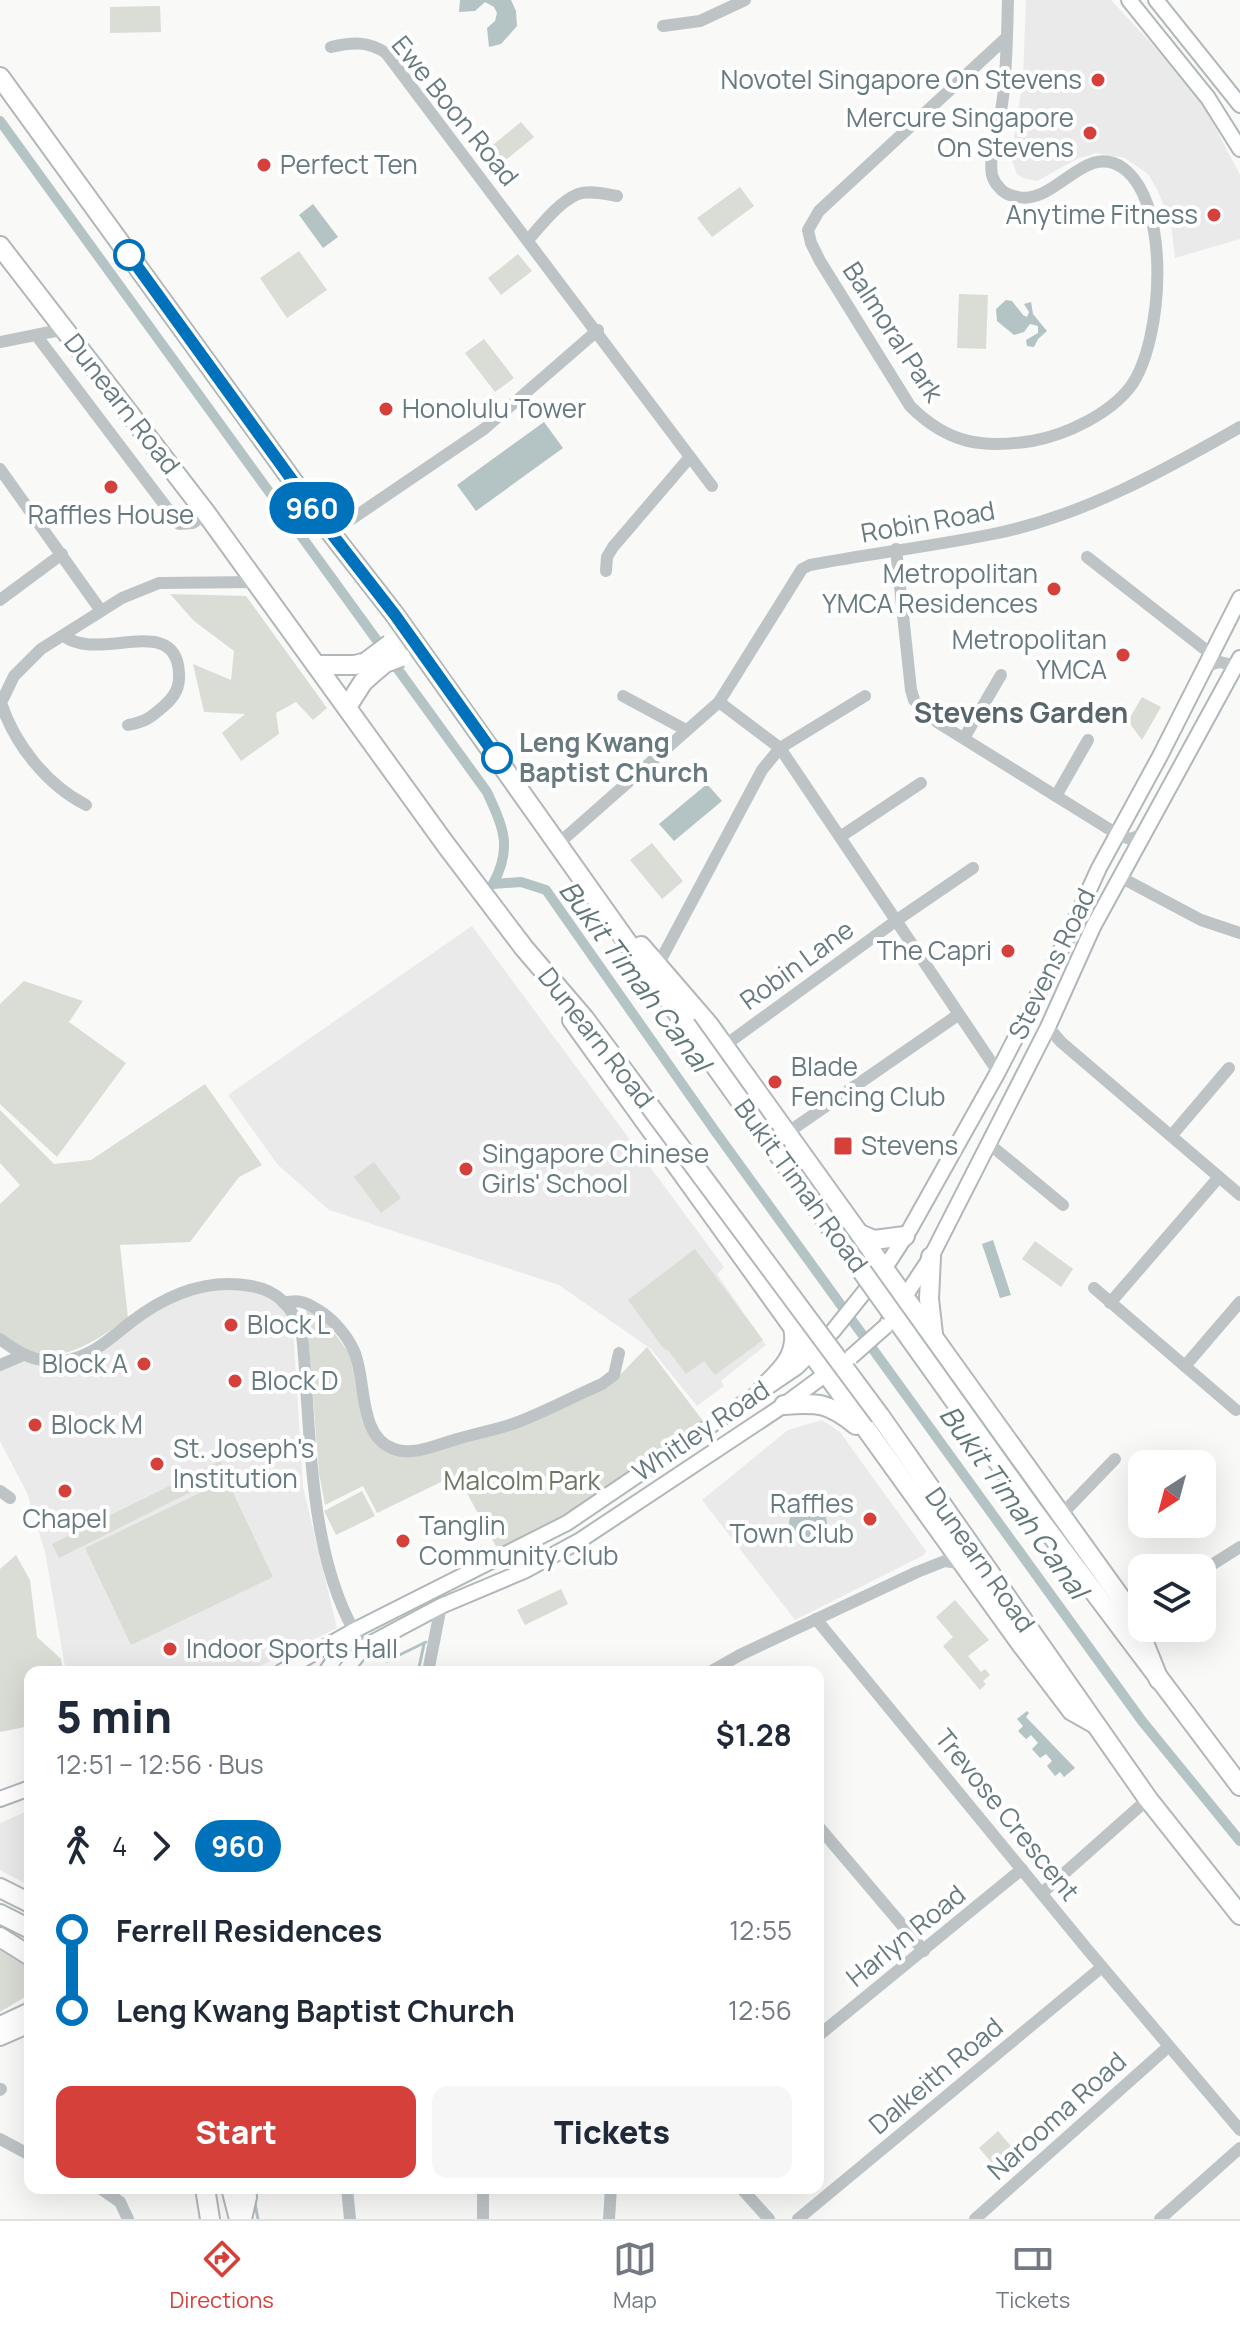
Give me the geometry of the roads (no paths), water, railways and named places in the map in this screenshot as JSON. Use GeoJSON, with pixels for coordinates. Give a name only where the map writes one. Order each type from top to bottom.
{"type":"FeatureCollection","features":[{"type":"Feature","properties":{"kind":"highway","name":"Bukit Timah Road"},"geometry":{"type":"LineString","coordinates":[[0,77],[331,533],[395,615],[1034,1512],[1159,1680],[1236,1774]]}},
{"type":"Feature","properties":{"kind":"highway","name":"Dunearn Road"},"geometry":{"type":"LineString","coordinates":[[0,246],[206,513],[446,845],[626,1074],[880,1416],[970,1558],[1148,1799],[1240,1915]]}},
{"type":"Feature","properties":{"kind":"highway"},"geometry":{"type":"LineString","coordinates":[[316,665],[370,667],[385,663],[395,651],[395,615]]}},
{"type":"Feature","properties":{"kind":"highway"},"geometry":{"type":"LineString","coordinates":[[395,651],[432,669]]}},
{"type":"Feature","properties":{"kind":"highway"},"geometry":{"type":"LineString","coordinates":[[347,707],[370,667]]}},
{"type":"Feature","properties":{"kind":"highway"},"geometry":{"type":"LineString","coordinates":[[611,921],[627,930],[724,1046],[1061,1515],[1128,1599]]}},
{"type":"Feature","properties":{"kind":"highway"},"geometry":{"type":"LineString","coordinates":[[524,948],[593,1053],[884,1451],[949,1554],[970,1558]]}},
{"type":"Feature","properties":{"kind":"highway"},"geometry":{"type":"LineString","coordinates":[[860,1234],[874,1240],[905,1236]]}},
{"type":"Feature","properties":{"kind":"highway"},"geometry":{"type":"LineString","coordinates":[[931,1257],[929,1299],[934,1341]]}},
{"type":"Feature","properties":{"kind":"highway"},"geometry":{"type":"LineString","coordinates":[[764,1387],[789,1360],[795,1348],[792,1325]]}},
{"type":"Feature","properties":{"kind":"highway"},"geometry":{"type":"LineString","coordinates":[[784,1405],[810,1402],[827,1405],[854,1423],[884,1451]]}},
{"type":"Feature","properties":{"kind":"highway"},"geometry":{"type":"LineString","coordinates":[[1147,1642],[1159,1680]]}},
{"type":"Feature","properties":{"kind":"highway"},"geometry":{"type":"LineString","coordinates":[[0,1888],[24,1900]]}},
{"type":"Feature","properties":{"kind":"highway"},"geometry":{"type":"LineString","coordinates":[[0,1914],[24,1926]]}},
{"type":"Feature","properties":{"kind":"highway"},"geometry":{"type":"LineString","coordinates":[[0,1937],[24,1952]]}},
{"type":"Feature","properties":{"kind":"highway"},"geometry":{"type":"LineString","coordinates":[[205,2194],[210,2219]]}},
{"type":"Feature","properties":{"kind":"highway"},"geometry":{"type":"LineString","coordinates":[[233,2194],[241,2219]]}},
{"type":"Feature","properties":{"kind":"highway"},"geometry":{"type":"LineString","coordinates":[[241,2219],[247,2194]]}},
{"type":"Feature","properties":{"kind":"main road"},"geometry":{"type":"LineString","coordinates":[[1129,0],[1208,98],[1240,149]]}},
{"type":"Feature","properties":{"kind":"main road"},"geometry":{"type":"LineString","coordinates":[[1156,0],[1240,105]]}},
{"type":"Feature","properties":{"kind":"main road","name":"Stevens Road"},"geometry":{"type":"LineString","coordinates":[[883,1269],[998,1072],[1099,868],[1240,598]]}},
{"type":"Feature","properties":{"kind":"main road","name":"Stevens Road"},"geometry":{"type":"LineString","coordinates":[[903,1298],[931,1257],[1048,1027],[1093,927],[1239,663]]}},
{"type":"Feature","properties":{"kind":"main road"},"geometry":{"type":"LineString","coordinates":[[1099,868],[1111,856],[1129,860]]}},
{"type":"Feature","properties":{"kind":"main road","name":"Whitley Road"},"geometry":{"type":"LineString","coordinates":[[292,1666],[353,1631],[567,1523],[797,1367],[833,1331],[883,1269]]}},
{"type":"Feature","properties":{"kind":"main road","name":"Whitley Road"},"geometry":{"type":"LineString","coordinates":[[364,1647],[441,1606],[524,1571],[579,1541],[851,1357],[886,1326],[903,1298]]}},
{"type":"Feature","properties":{"kind":"main road"},"geometry":{"type":"LineString","coordinates":[[330,1666],[353,1631]]}},
{"type":"Feature","properties":{"kind":"main road"},"geometry":{"type":"LineString","coordinates":[[349,1666],[364,1647]]}},
{"type":"Feature","properties":{"kind":"main road"},"geometry":{"type":"LineString","coordinates":[[0,1799],[24,1790]]}},
{"type":"Feature","properties":{"kind":"main road"},"geometry":{"type":"LineString","coordinates":[[0,2024],[24,2013]]}},
{"type":"Feature","properties":{"kind":"main road"},"geometry":{"type":"LineString","coordinates":[[0,2038],[24,2028]]}},
{"type":"Feature","properties":{"kind":"street"},"geometry":{"type":"LineString","coordinates":[[663,26],[700,21],[745,0]]}},
{"type":"Feature","properties":{"kind":"street","name":"Balmoral Park"},"geometry":{"type":"LineString","coordinates":[[1006,38],[819,211],[808,230],[820,261],[910,406],[923,419],[956,439],[1006,445],[1046,438],[1084,422],[1117,402],[1143,366],[1156,305],[1158,263],[1146,202],[1123,168],[1099,161],[1035,197],[1014,197],[1003,192],[992,177],[1004,96],[1008,0]]}},
{"type":"Feature","properties":{"kind":"street","name":"Ewe Boon Road"},"geometry":{"type":"LineString","coordinates":[[331,47],[372,44],[386,53],[598,330],[658,417],[712,486]]}},
{"type":"Feature","properties":{"kind":"street"},"geometry":{"type":"LineString","coordinates":[[529,239],[577,194],[594,192],[617,196]]}},
{"type":"Feature","properties":{"kind":"street"},"geometry":{"type":"LineString","coordinates":[[0,342],[65,329]]}},
{"type":"Feature","properties":{"kind":"street"},"geometry":{"type":"LineString","coordinates":[[331,533],[484,429],[598,330]]}},
{"type":"Feature","properties":{"kind":"street"},"geometry":{"type":"LineString","coordinates":[[36,335],[179,524],[193,523],[206,513]]}},
{"type":"Feature","properties":{"kind":"street","name":"Robin Road"},"geometry":{"type":"LineString","coordinates":[[558,844],[719,702],[802,569],[896,549],[999,533],[1072,512],[1185,458],[1240,427]]}},
{"type":"Feature","properties":{"kind":"street"},"geometry":{"type":"LineString","coordinates":[[606,571],[607,557],[613,547],[690,457]]}},
{"type":"Feature","properties":{"kind":"street"},"geometry":{"type":"LineString","coordinates":[[1,473],[99,608]]}},
{"type":"Feature","properties":{"kind":"street"},"geometry":{"type":"LineString","coordinates":[[896,549],[913,696],[924,711],[1117,834],[1130,839],[1143,834]]}},
{"type":"Feature","properties":{"kind":"street"},"geometry":{"type":"LineString","coordinates":[[0,600],[62,554]]}},
{"type":"Feature","properties":{"kind":"street"},"geometry":{"type":"LineString","coordinates":[[1087,557],[1208,660],[1239,663]]}},
{"type":"Feature","properties":{"kind":"street"},"geometry":{"type":"LineString","coordinates":[[86,805],[64,793],[40,768],[8,725],[1,703],[14,676],[41,649],[122,598],[159,583],[257,582]]}},
{"type":"Feature","properties":{"kind":"street"},"geometry":{"type":"LineString","coordinates":[[64,636],[73,643],[91,647],[153,641],[165,645],[178,660],[178,687],[173,699],[147,721],[128,725]]}},
{"type":"Feature","properties":{"kind":"street"},"geometry":{"type":"LineString","coordinates":[[964,738],[1001,675]]}},
{"type":"Feature","properties":{"kind":"street"},"geometry":{"type":"LineString","coordinates":[[623,696],[686,730]]}},
{"type":"Feature","properties":{"kind":"street"},"geometry":{"type":"LineString","coordinates":[[658,965],[756,779],[780,748],[865,696]]}},
{"type":"Feature","properties":{"kind":"street"},"geometry":{"type":"LineString","coordinates":[[719,702],[780,748],[998,1072]]}},
{"type":"Feature","properties":{"kind":"street"},"geometry":{"type":"LineString","coordinates":[[1056,796],[1088,740]]}},
{"type":"Feature","properties":{"kind":"street"},"geometry":{"type":"LineString","coordinates":[[840,837],[921,783]]}},
{"type":"Feature","properties":{"kind":"street","name":"Robin Lane"},"geometry":{"type":"LineString","coordinates":[[724,1046],[973,868]]}},
{"type":"Feature","properties":{"kind":"street"},"geometry":{"type":"LineString","coordinates":[[1120,877],[1201,920],[1240,933]]}},
{"type":"Feature","properties":{"kind":"street"},"geometry":{"type":"LineString","coordinates":[[787,1133],[929,1036],[957,1013]]}},
{"type":"Feature","properties":{"kind":"street"},"geometry":{"type":"LineString","coordinates":[[1048,1027],[1061,1042],[1240,1195]]}},
{"type":"Feature","properties":{"kind":"street"},"geometry":{"type":"LineString","coordinates":[[1172,1135],[1229,1068]]}},
{"type":"Feature","properties":{"kind":"street"},"geometry":{"type":"LineString","coordinates":[[988,1143],[1063,1205]]}},
{"type":"Feature","properties":{"kind":"street"},"geometry":{"type":"LineString","coordinates":[[1110,1303],[1219,1177]]}},
{"type":"Feature","properties":{"kind":"street"},"geometry":{"type":"LineString","coordinates":[[0,1339],[21,1356],[64,1361],[101,1347],[154,1307],[179,1293],[219,1282],[263,1288],[284,1303],[297,1318],[302,1334],[312,1478],[332,1575],[353,1631],[364,1647]]}},
{"type":"Feature","properties":{"kind":"street"},"geometry":{"type":"LineString","coordinates":[[1094,1288],[1236,1410]]}},
{"type":"Feature","properties":{"kind":"street"},"geometry":{"type":"LineString","coordinates":[[284,1303],[296,1300],[307,1303],[326,1315],[344,1333],[355,1352],[369,1420],[381,1440],[396,1450],[414,1451],[487,1433],[522,1420],[602,1384],[614,1375],[619,1353]]}},
{"type":"Feature","properties":{"kind":"street"},"geometry":{"type":"LineString","coordinates":[[1185,1366],[1239,1306]]}},
{"type":"Feature","properties":{"kind":"street"},"geometry":{"type":"LineString","coordinates":[[0,1365],[21,1356]]}},
{"type":"Feature","properties":{"kind":"street"},"geometry":{"type":"LineString","coordinates":[[1061,1515],[1115,1459]]}},
{"type":"Feature","properties":{"kind":"street"},"geometry":{"type":"LineString","coordinates":[[1216,1562],[1240,1547]]}},
{"type":"Feature","properties":{"kind":"street"},"geometry":{"type":"LineString","coordinates":[[721,1666],[949,1554]]}},
{"type":"Feature","properties":{"kind":"street"},"geometry":{"type":"LineString","coordinates":[[429,1666],[441,1606]]}},
{"type":"Feature","properties":{"kind":"street","name":"Trevose Crescent"},"geometry":{"type":"LineString","coordinates":[[816,1619],[1168,2047],[1240,2130]]}},
{"type":"Feature","properties":{"kind":"street"},"geometry":{"type":"LineString","coordinates":[[1042,1893],[1148,1799]]}},
{"type":"Feature","properties":{"kind":"street"},"geometry":{"type":"LineString","coordinates":[[824,1833],[924,1951]]}},
{"type":"Feature","properties":{"kind":"street","name":"Harlyn Road"},"geometry":{"type":"LineString","coordinates":[[824,2031],[1022,1869]]}},
{"type":"Feature","properties":{"kind":"street","name":"Dalkeith Road"},"geometry":{"type":"LineString","coordinates":[[798,2219],[1102,1967]]}},
{"type":"Feature","properties":{"kind":"street","name":"Narooma Road"},"geometry":{"type":"LineString","coordinates":[[975,2219],[1168,2047]]}},
{"type":"Feature","properties":{"kind":"street"},"geometry":{"type":"LineString","coordinates":[[0,2139],[24,2152]]}},
{"type":"Feature","properties":{"kind":"street"},"geometry":{"type":"LineString","coordinates":[[1160,2219],[1240,2148]]}},
{"type":"Feature","properties":{"kind":"street"},"geometry":{"type":"LineString","coordinates":[[109,2194],[120,2202],[128,2219]]}},
{"type":"Feature","properties":{"kind":"street"},"geometry":{"type":"LineString","coordinates":[[348,2194],[350,2219]]}},
{"type":"Feature","properties":{"kind":"street"},"geometry":{"type":"LineString","coordinates":[[483,2194],[483,2219]]}},
{"type":"Feature","properties":{"kind":"street"},"geometry":{"type":"LineString","coordinates":[[609,2219],[611,2194]]}},
{"type":"Feature","properties":{"kind":"street"},"geometry":{"type":"LineString","coordinates":[[746,2194],[769,2219]]}},
{"type":"Feature","properties":{"kind":"waterway","name":"Bukit Timah Canal"},"geometry":{"type":"LineString","coordinates":[[0,121],[487,792],[504,837],[503,859],[493,884]]}},
{"type":"Feature","properties":{"kind":"waterway","name":"Bukit Timah Canal"},"geometry":{"type":"LineString","coordinates":[[493,884],[521,882],[546,890],[715,1131],[1142,1721],[1240,1841]]}},
{"type":"Feature","properties":{"kind":"waterway"},"geometry":{"type":"LineString","coordinates":[[387,1661],[426,1642]]}},
{"type":"Feature","properties":{"kind":"waterway"},"geometry":{"type":"LineString","coordinates":[[419,1666],[424,1644]]}},
{"type":"Feature","properties":{"kind":"waterway"},"geometry":{"type":"LineString","coordinates":[[254,2199],[258,2219]]}},
{"type":"Feature","properties":{"kind":"place","name":"Novotel Singapore On Stevens"},"geometry":{"type":"Point","coordinates":[1098,80]}},
{"type":"Feature","properties":{"kind":"place","name":"Mercure Singapore On Stevens"},"geometry":{"type":"Point","coordinates":[1090,133]}},
{"type":"Feature","properties":{"kind":"place","name":"Perfect Ten"},"geometry":{"type":"Point","coordinates":[264,165]}},
{"type":"Feature","properties":{"kind":"place","name":"Anytime Fitness"},"geometry":{"type":"Point","coordinates":[1214,215]}},
{"type":"Feature","properties":{"kind":"place","name":"Honolulu Tower"},"geometry":{"type":"Point","coordinates":[386,409]}},
{"type":"Feature","properties":{"kind":"place","name":"Raffles House"},"geometry":{"type":"Point","coordinates":[111,487]}},
{"type":"Feature","properties":{"kind":"place","name":"Metropolitan YMCA Residences"},"geometry":{"type":"Point","coordinates":[1054,589]}},
{"type":"Feature","properties":{"kind":"place","name":"Metropolitan YMCA"},"geometry":{"type":"Point","coordinates":[1123,655]}},
{"type":"Feature","properties":{"kind":"place","name":"Leng Kwang Baptist Church"},"geometry":{"type":"Point","coordinates":[497,758]}},
{"type":"Feature","properties":{"kind":"place","name":"The Capri"},"geometry":{"type":"Point","coordinates":[1008,951]}},
{"type":"Feature","properties":{"kind":"place","name":"Blade Fencing Club"},"geometry":{"type":"Point","coordinates":[775,1082]}},
{"type":"Feature","properties":{"kind":"place","name":"Stevens"},"geometry":{"type":"Point","coordinates":[843,1146]}},
{"type":"Feature","properties":{"kind":"place","name":"Singapore Chinese Girls' School"},"geometry":{"type":"Point","coordinates":[466,1169]}},
{"type":"Feature","properties":{"kind":"place","name":"Block L"},"geometry":{"type":"Point","coordinates":[231,1325]}},
{"type":"Feature","properties":{"kind":"place","name":"Block A"},"geometry":{"type":"Point","coordinates":[144,1364]}},
{"type":"Feature","properties":{"kind":"place","name":"Block D"},"geometry":{"type":"Point","coordinates":[235,1381]}},
{"type":"Feature","properties":{"kind":"place","name":"Block M"},"geometry":{"type":"Point","coordinates":[35,1425]}},
{"type":"Feature","properties":{"kind":"place","name":"St. Joseph's Institution"},"geometry":{"type":"Point","coordinates":[157,1464]}},
{"type":"Feature","properties":{"kind":"place","name":"Chapel"},"geometry":{"type":"Point","coordinates":[65,1491]}},
{"type":"Feature","properties":{"kind":"place","name":"Raffles Town Club"},"geometry":{"type":"Point","coordinates":[870,1519]}},
{"type":"Feature","properties":{"kind":"place","name":"Tanglin Community Club"},"geometry":{"type":"Point","coordinates":[403,1541]}},
{"type":"Feature","properties":{"kind":"place","name":"Indoor Sports Hall"},"geometry":{"type":"Point","coordinates":[170,1649]}},
{"type":"Feature","properties":{"kind":"district","name":"Stevens Garden"},"geometry":{"type":"Point","coordinates":[1021,713]}},
{"type":"Feature","properties":{"kind":"park label","name":"Malcolm Park"},"geometry":{"type":"Point","coordinates":[522,1481]}}]}
